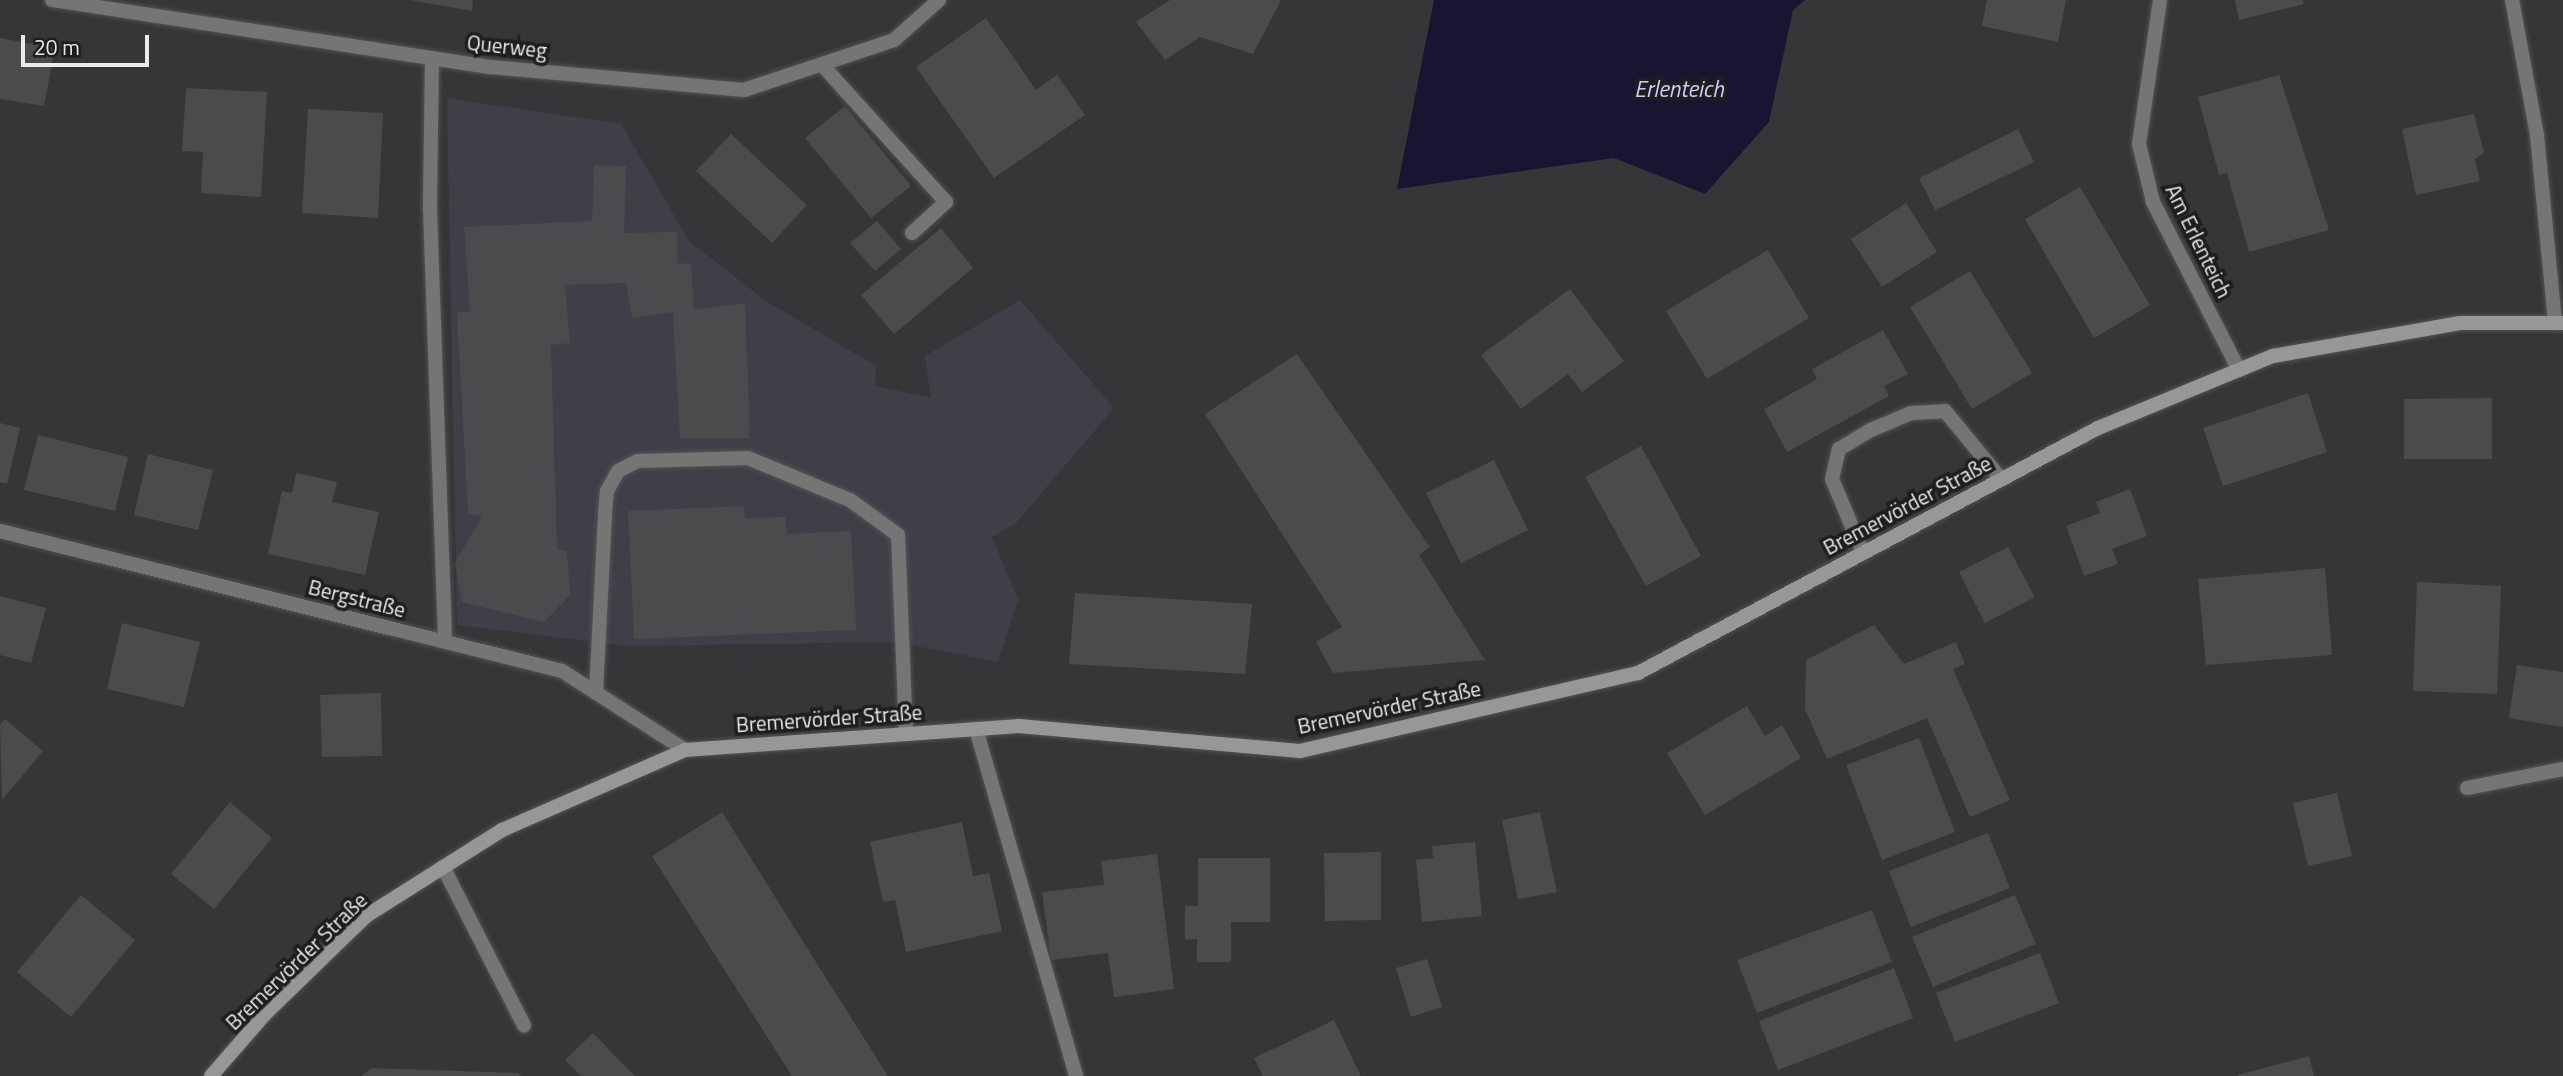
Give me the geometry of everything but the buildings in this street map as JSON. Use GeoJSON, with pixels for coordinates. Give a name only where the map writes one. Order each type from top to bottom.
{"type":"FeatureCollection","features":[{"type":"Feature","properties":{"kind":"main road","name":"Bremervörder Straße"},"geometry":{"type":"LineString","coordinates":[[211,1076],[265,1014],[366,916],[502,830],[685,750],[1019,726],[1300,751],[1637,673],[2098,428],[2273,356],[2460,323],[2559,323]]}},
{"type":"Feature","properties":{"kind":"street","name":"Querweg"},"geometry":{"type":"LineString","coordinates":[[52,0],[121,7],[432,58],[744,90],[824,67],[894,40],[939,0]]}},
{"type":"Feature","properties":{"kind":"street","name":"Am Erlenteich"},"geometry":{"type":"LineString","coordinates":[[2160,0],[2139,144],[2152,202],[2239,370]]}},
{"type":"Feature","properties":{"kind":"street"},"geometry":{"type":"LineString","coordinates":[[2512,0],[2537,135],[2559,323]]}},
{"type":"Feature","properties":{"kind":"street"},"geometry":{"type":"LineString","coordinates":[[432,58],[430,209],[445,642]]}},
{"type":"Feature","properties":{"kind":"street"},"geometry":{"type":"LineString","coordinates":[[824,67],[946,202],[912,233]]}},
{"type":"Feature","properties":{"kind":"street"},"geometry":{"type":"LineString","coordinates":[[1863,553],[1832,478],[1839,449],[1871,430],[1911,413],[1945,411],[2001,480]]}},
{"type":"Feature","properties":{"kind":"street"},"geometry":{"type":"LineString","coordinates":[[596,693],[607,491],[618,471],[638,461],[748,458],[850,500],[898,534],[906,734]]}},
{"type":"Feature","properties":{"kind":"street","name":"Bergstraße"},"geometry":{"type":"LineString","coordinates":[[0,531],[562,671],[685,750]]}},
{"type":"Feature","properties":{"kind":"street"},"geometry":{"type":"LineString","coordinates":[[976,729],[1076,1076]]}},
{"type":"Feature","properties":{"kind":"street"},"geometry":{"type":"LineString","coordinates":[[2467,788],[2563,769]]}},
{"type":"Feature","properties":{"kind":"street"},"geometry":{"type":"LineString","coordinates":[[443,867],[524,1025]]}},
{"type":"Feature","properties":{"kind":"shaded area"},"geometry":{"type":"Polygon","coordinates":[[[447,98],[621,124],[689,241],[766,301],[876,366],[875,386],[931,398],[925,356],[1020,300],[1114,408],[1016,523],[992,537],[1018,600],[998,662],[896,642],[629,646],[457,625],[447,98]]]}},
{"type":"Feature","properties":{"kind":"water","name":"Erlenteich"},"geometry":{"type":"Polygon","coordinates":[[[1434,0],[1805,0],[1793,10],[1769,122],[1705,194],[1614,158],[1397,189],[1434,0]]]}}]}
